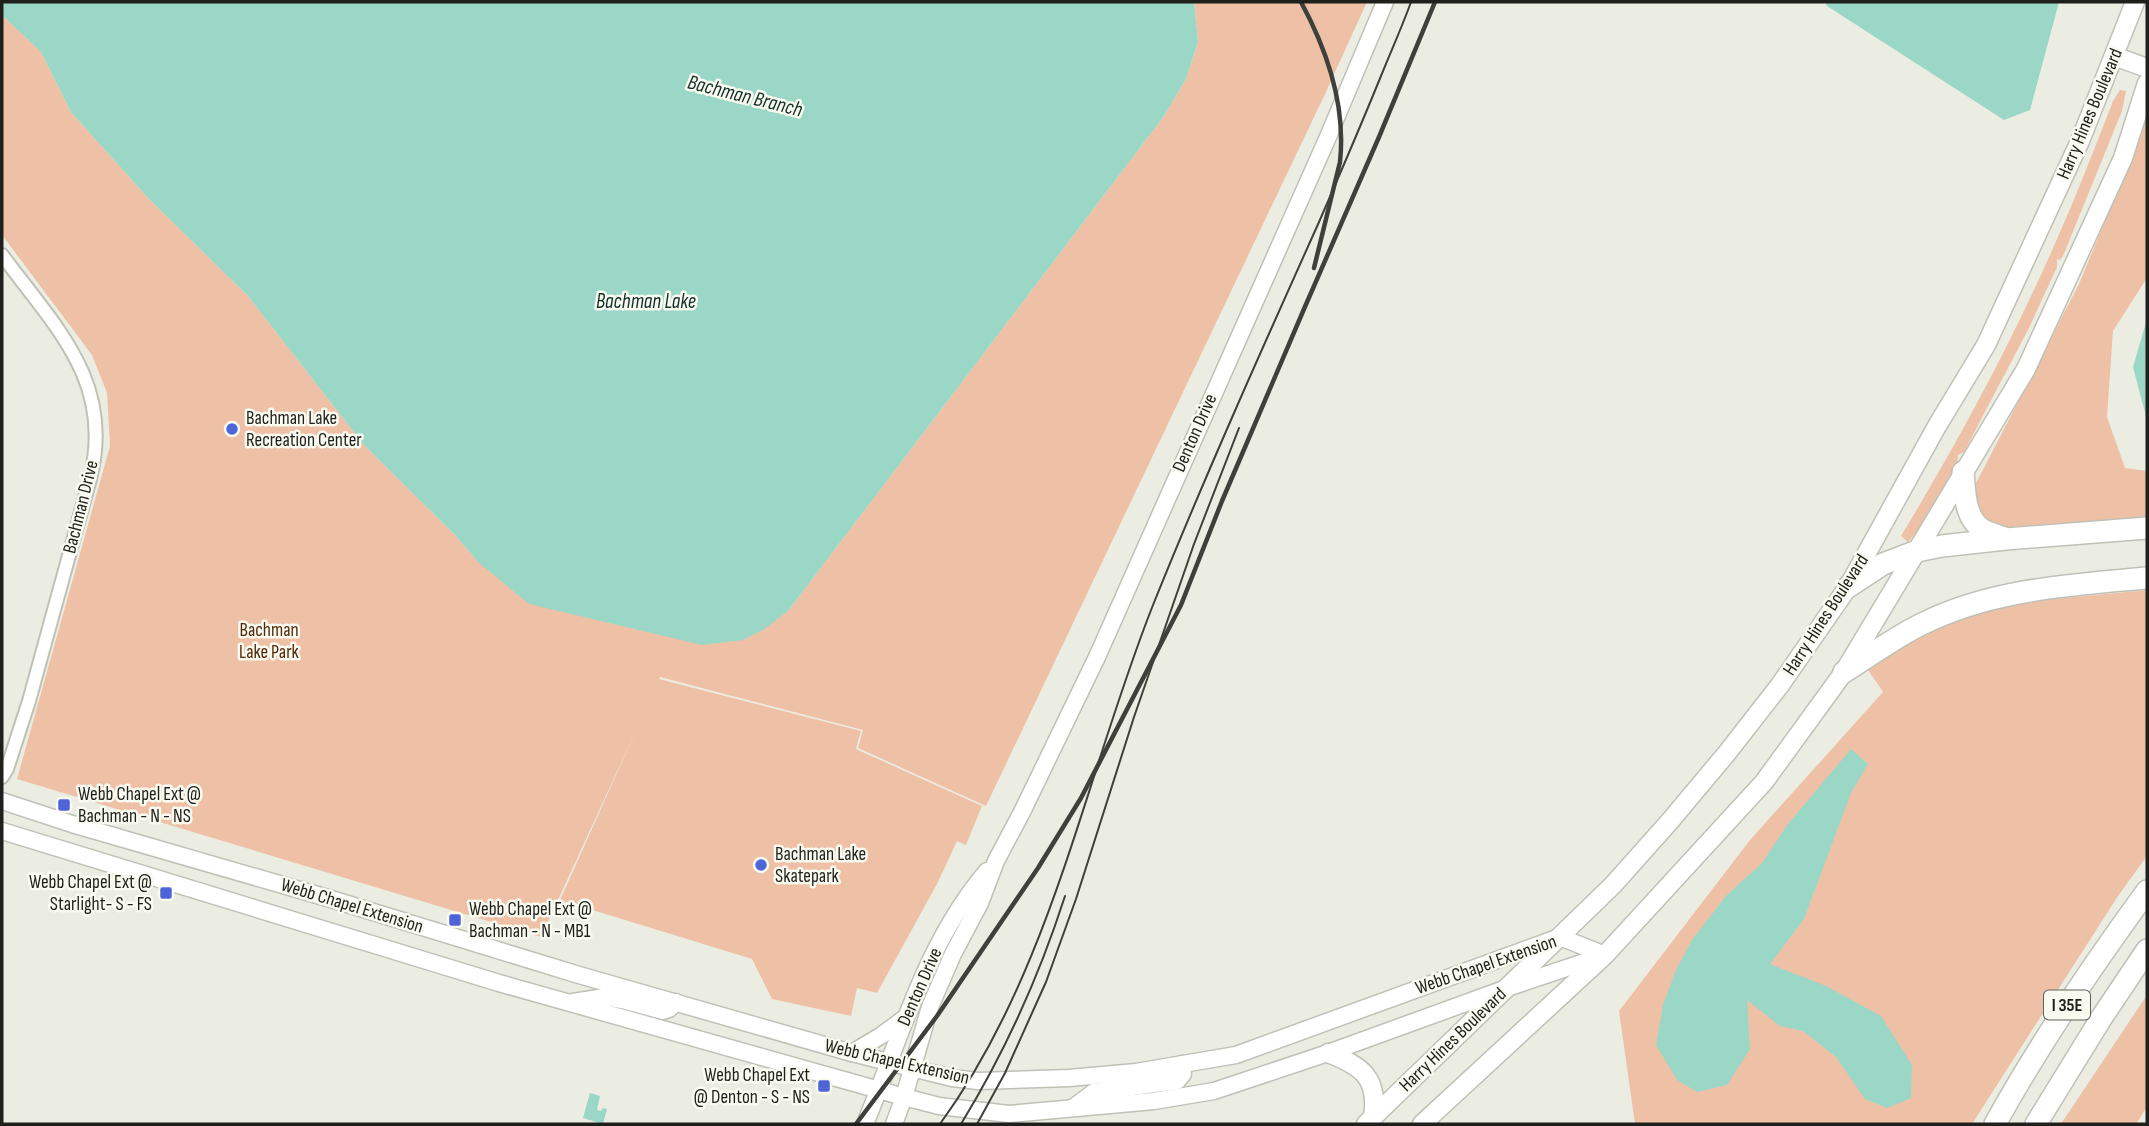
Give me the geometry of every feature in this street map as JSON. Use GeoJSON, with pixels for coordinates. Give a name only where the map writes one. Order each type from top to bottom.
{"type":"FeatureCollection","features":[{"type":"Feature","properties":{"kind":"highway"},"geometry":{"type":"LineString","coordinates":[[1963,472],[1966,505],[1971,518],[1982,529],[2006,538]]}},
{"type":"Feature","properties":{"kind":"highway"},"geometry":{"type":"LineString","coordinates":[[1848,587],[1883,564],[1917,551],[1942,546],[2006,538],[2147,528]]}},
{"type":"Feature","properties":{"kind":"highway"},"geometry":{"type":"LineString","coordinates":[[1844,672],[1922,624],[1990,599],[2035,588],[2147,578]]}},
{"type":"Feature","properties":{"kind":"highway","name":"I 35E"},"geometry":{"type":"LineString","coordinates":[[1995,1124],[2053,1028],[2147,891]]}},
{"type":"Feature","properties":{"kind":"highway","name":"I 35E"},"geometry":{"type":"LineString","coordinates":[[2036,1124],[2147,950]]}},
{"type":"Feature","properties":{"kind":"main road","name":"Denton Drive"},"geometry":{"type":"LineString","coordinates":[[894,1124],[930,1007],[953,954],[980,903],[996,861],[1097,656],[1328,137],[1385,2]]}},
{"type":"Feature","properties":{"kind":"main road","name":"Harry Hines Boulevard"},"geometry":{"type":"LineString","coordinates":[[1370,1121],[1613,885],[1727,753],[1780,685],[1848,587],[1937,426],[1986,345],[2080,141],[2135,2]]}},
{"type":"Feature","properties":{"kind":"main road"},"geometry":{"type":"LineString","coordinates":[[2114,56],[2147,68]]}},
{"type":"Feature","properties":{"kind":"main road","name":"Harry Hines Boulevard"},"geometry":{"type":"LineString","coordinates":[[1422,1124],[1605,955],[1764,782],[1844,672],[2026,369],[2123,158],[2147,83]]}},
{"type":"Feature","properties":{"kind":"main road","name":"Webb Chapel Extension"},"geometry":{"type":"LineString","coordinates":[[2,801],[676,1002],[889,1062],[952,1078],[978,1081],[1109,1075],[1236,1055],[1560,937],[1605,955]]}},
{"type":"Feature","properties":{"kind":"main road","name":"Webb Chapel Extension"},"geometry":{"type":"LineString","coordinates":[[2,831],[499,983],[904,1097],[939,1106],[1009,1114],[1154,1101],[1214,1091],[1605,955]]}},
{"type":"Feature","properties":{"kind":"main road","name":"Denton Drive"},"geometry":{"type":"LineString","coordinates":[[865,1124],[925,970],[967,895],[996,861]]}},
{"type":"Feature","properties":{"kind":"main road"},"geometry":{"type":"LineString","coordinates":[[243,904],[253,877]]}},
{"type":"Feature","properties":{"kind":"main road"},"geometry":{"type":"LineString","coordinates":[[499,983],[508,953]]}},
{"type":"Feature","properties":{"kind":"main road"},"geometry":{"type":"LineString","coordinates":[[570,1003],[605,997],[663,1011],[676,1002]]}},
{"type":"Feature","properties":{"kind":"main road"},"geometry":{"type":"LineString","coordinates":[[852,1052],[905,1018]]}},
{"type":"Feature","properties":{"kind":"main road"},"geometry":{"type":"LineString","coordinates":[[1328,1053],[1347,1060],[1364,1071],[1376,1101],[1370,1121]]}},
{"type":"Feature","properties":{"kind":"main road"},"geometry":{"type":"LineString","coordinates":[[1074,1107],[1094,1092],[1177,1081],[1183,1074],[1182,1064]]}},
{"type":"Feature","properties":{"kind":"street","name":"Bachman Drive"},"geometry":{"type":"LineString","coordinates":[[2,255],[73,352],[88,385],[97,421],[94,463],[77,528],[29,701],[2,777]]}},
{"type":"Feature","properties":{"kind":"green space","name":"Bachman Lake Park"},"geometry":{"type":"Polygon","coordinates":[[[1194,2],[1367,2],[986,806],[858,748],[863,730],[660,677],[659,679],[861,731],[856,749],[982,806],[966,845],[957,841],[937,884],[877,993],[857,988],[851,1016],[772,999],[752,959],[560,900],[638,726],[541,937],[17,779],[110,446],[107,393],[92,355],[2,235],[2,15],[41,52],[71,112],[148,198],[248,296],[364,445],[456,536],[478,562],[788,611],[1164,116],[1186,79],[1198,42],[1194,2]]]}},
{"type":"Feature","properties":{"kind":"green space"},"geometry":{"type":"Polygon","coordinates":[[[2120,90],[2126,91],[2122,111],[2063,256],[2060,260],[2057,259],[2057,267],[2029,328],[1964,452],[1958,455],[1957,464],[1908,542],[1901,536],[1944,464],[2022,315],[2120,90]]]}},
{"type":"Feature","properties":{"kind":"green space"},"geometry":{"type":"Polygon","coordinates":[[[2147,112],[2147,278],[2113,331],[2107,417],[2125,468],[2147,471],[2147,517],[1994,527],[1979,515],[1974,487],[2079,284],[2147,112]]]}},
{"type":"Feature","properties":{"kind":"green space"},"geometry":{"type":"Polygon","coordinates":[[[2147,590],[2147,856],[2118,896],[1972,1124],[1635,1124],[1619,1011],[1750,840],[1883,692],[1868,670],[1919,635],[1963,617],[2010,603],[2147,590]]]}},
{"type":"Feature","properties":{"kind":"green space"},"geometry":{"type":"Polygon","coordinates":[[[2147,995],[2147,1107],[2136,1124],[2061,1124],[2147,995]]]}},
{"type":"Feature","properties":{"kind":"water","name":"Bachman Lake"},"geometry":{"type":"Polygon","coordinates":[[[2,2],[1194,2],[1198,42],[1186,79],[1164,116],[788,611],[763,630],[743,640],[702,645],[529,604],[478,562],[456,536],[364,445],[248,296],[148,198],[71,112],[41,52],[2,15],[2,2]]]}},
{"type":"Feature","properties":{"kind":"water"},"geometry":{"type":"Polygon","coordinates":[[[1825,2],[2059,2],[2030,110],[2004,120],[1827,6],[1825,2]]]}},
{"type":"Feature","properties":{"kind":"water"},"geometry":{"type":"Polygon","coordinates":[[[2147,319],[2147,420],[2133,367],[2147,319]]]}},
{"type":"Feature","properties":{"kind":"water"},"geometry":{"type":"Polygon","coordinates":[[[1851,749],[1868,764],[1851,793],[1804,919],[1770,964],[1826,986],[1881,1016],[1912,1065],[1911,1098],[1887,1108],[1865,1099],[1836,1057],[1803,1031],[1780,1026],[1747,1000],[1750,1049],[1727,1085],[1697,1092],[1677,1080],[1656,1045],[1663,1005],[1676,970],[1692,940],[1726,896],[1762,863],[1788,824],[1851,749]]]}},
{"type":"Feature","properties":{"kind":"water"},"geometry":{"type":"Polygon","coordinates":[[[590,1093],[600,1096],[597,1110],[607,1109],[603,1124],[583,1118],[590,1093]]]}},
{"type":"Feature","properties":{"kind":"tram line"},"geometry":{"type":"LineString","coordinates":[[940,1124],[978,1065],[1011,1002],[1038,938],[1153,605],[1213,461],[1343,168],[1411,2]]}},
{"type":"Feature","properties":{"kind":"tram line"},"geometry":{"type":"LineString","coordinates":[[977,1124],[1005,1073],[1046,982],[1194,544],[1239,428]]}},
{"type":"Feature","properties":{"kind":"tram line"},"geometry":{"type":"LineString","coordinates":[[961,1124],[1020,1013],[1065,896]]}},
{"type":"Feature","properties":{"kind":"railway"},"geometry":{"type":"LineString","coordinates":[[1301,2],[1326,59],[1340,120],[1340,162],[1314,268]]}},
{"type":"Feature","properties":{"kind":"railway"},"geometry":{"type":"LineString","coordinates":[[856,1124],[937,1016],[1038,868],[1081,798],[1181,605],[1222,501],[1435,2]]}},
{"type":"Feature","properties":{"kind":"place","name":"Bachman Lake Recreation Center"},"geometry":{"type":"Point","coordinates":[232,429]}},
{"type":"Feature","properties":{"kind":"place","name":"Webb Chapel Ext @ Bachman - N - NS"},"geometry":{"type":"Point","coordinates":[64,805]}},
{"type":"Feature","properties":{"kind":"place","name":"Bachman Lake Skatepark"},"geometry":{"type":"Point","coordinates":[761,865]}},
{"type":"Feature","properties":{"kind":"place","name":"Webb Chapel Ext @ Starlight- S - FS"},"geometry":{"type":"Point","coordinates":[166,893]}},
{"type":"Feature","properties":{"kind":"place","name":"Webb Chapel Ext @ Bachman - N - MB1"},"geometry":{"type":"Point","coordinates":[455,920]}},
{"type":"Feature","properties":{"kind":"place","name":"Webb Chapel Ext @ Denton - S - NS"},"geometry":{"type":"Point","coordinates":[824,1086]}},
{"type":"Feature","properties":{"kind":"water label","name":"Bachman Branch"},"geometry":{"type":"Point","coordinates":[745,96]}}]}
